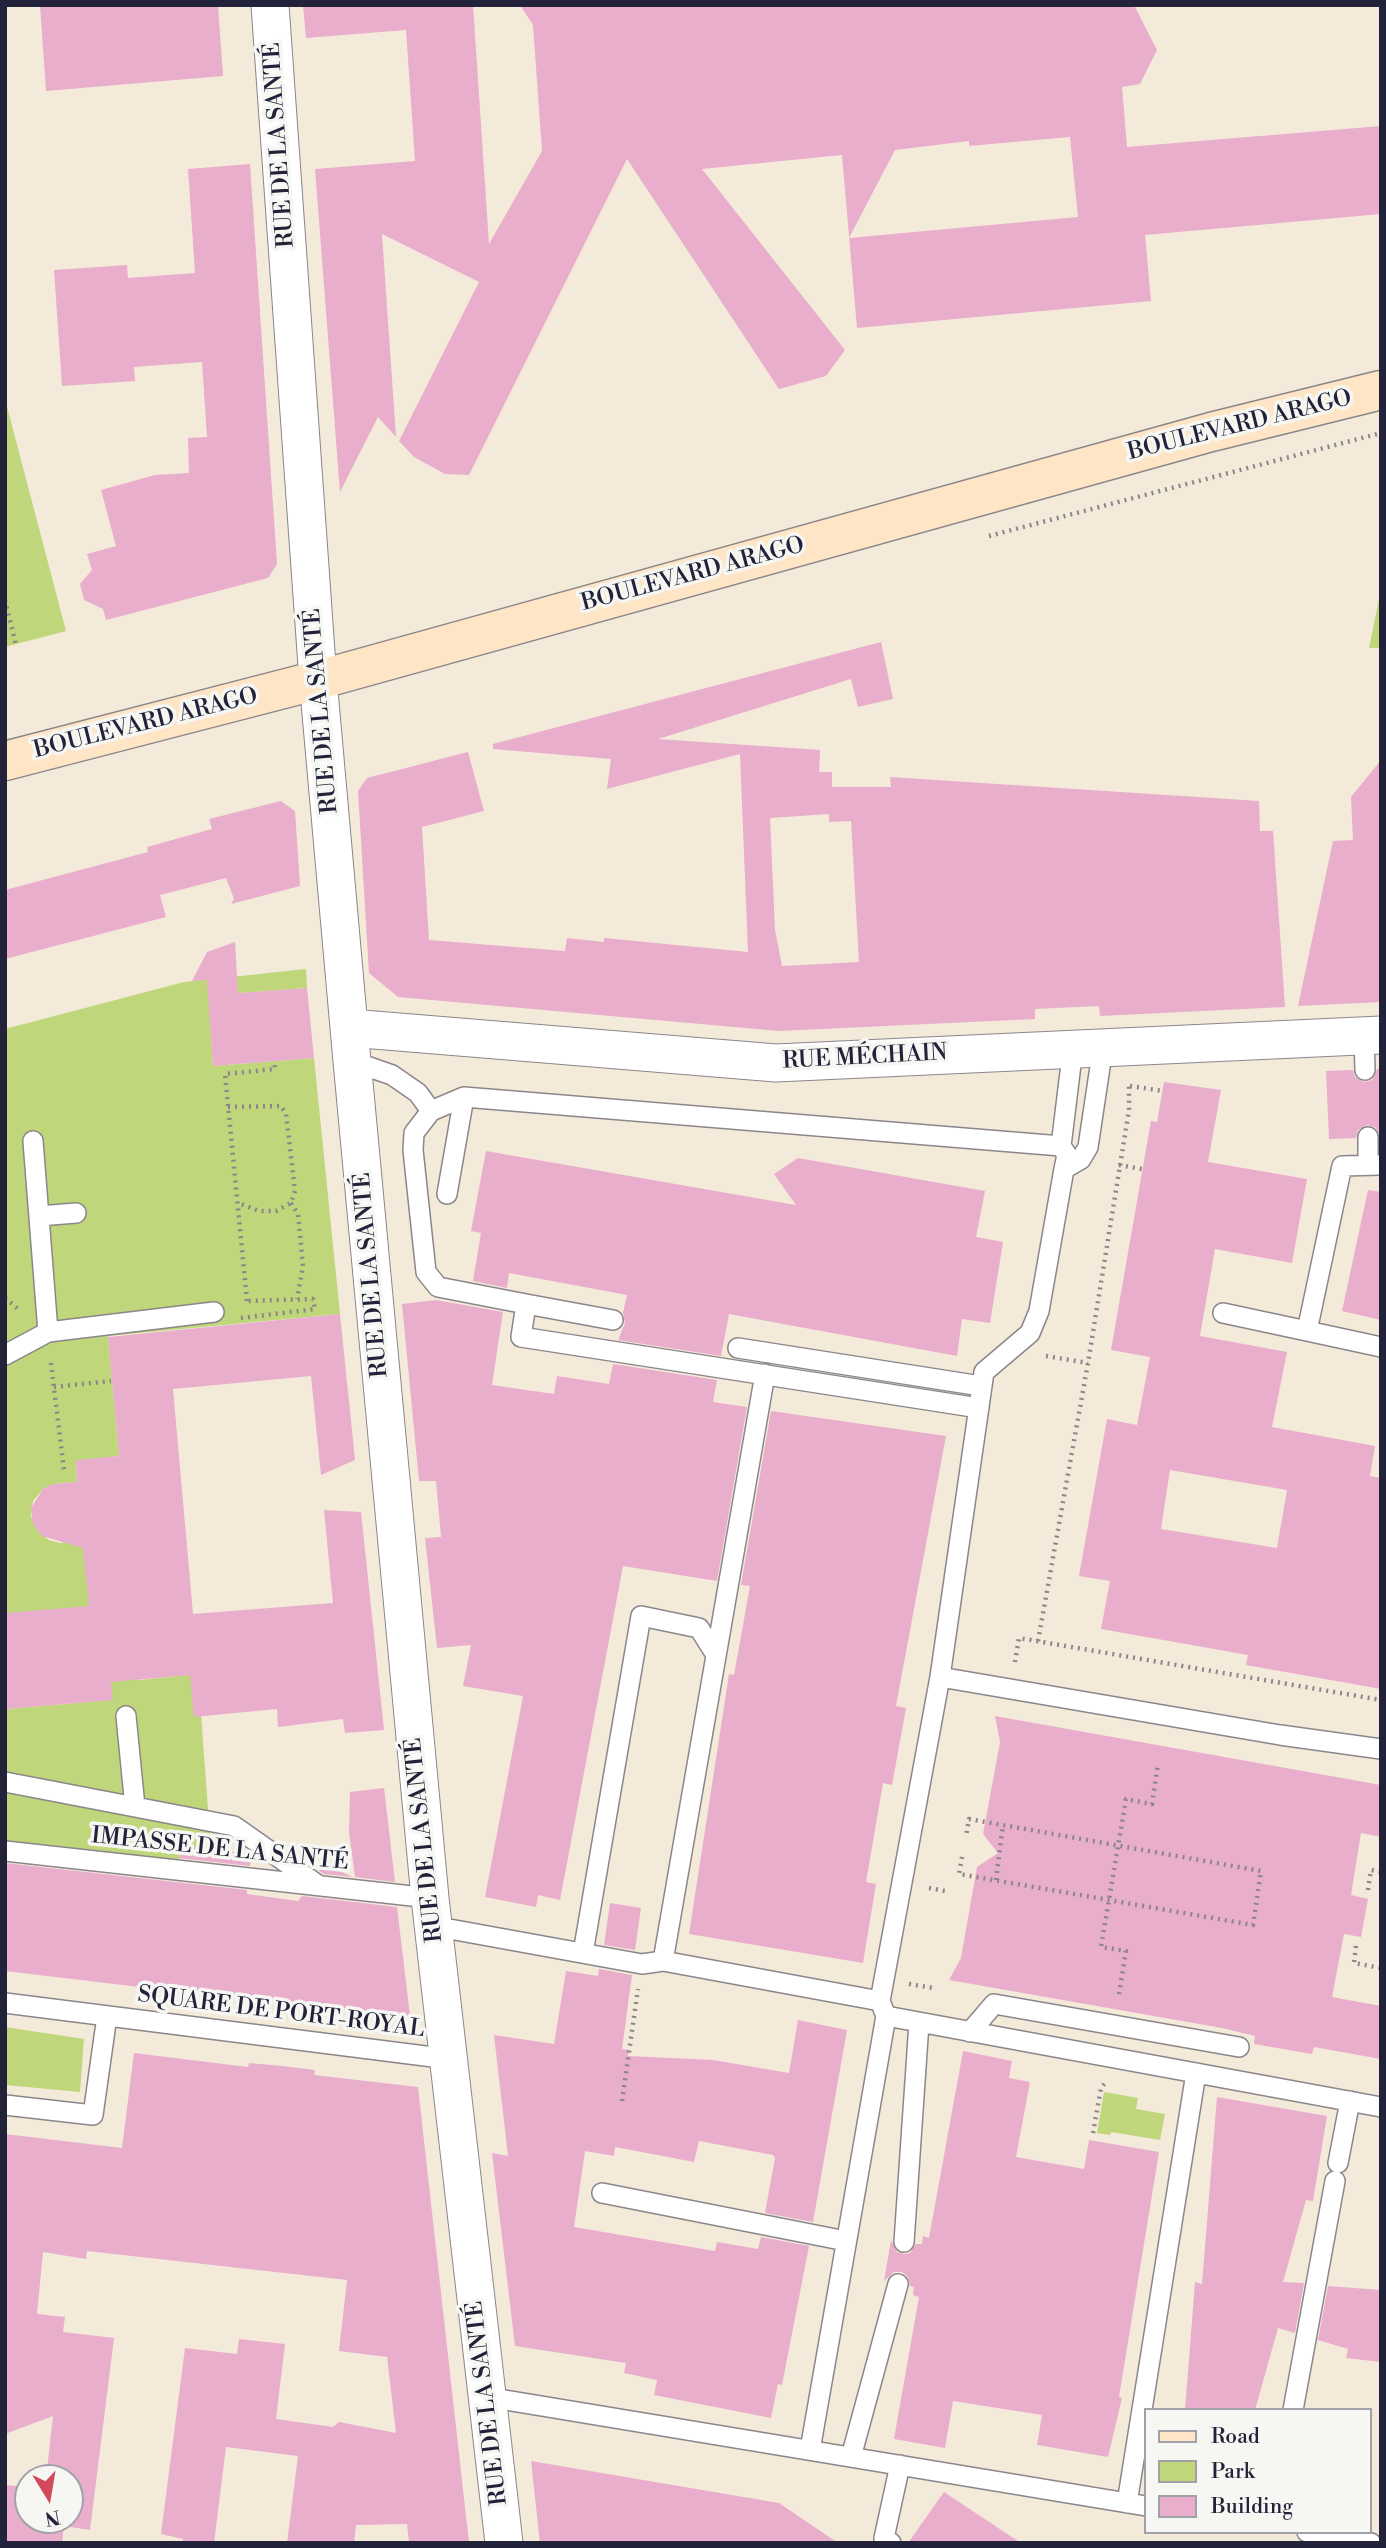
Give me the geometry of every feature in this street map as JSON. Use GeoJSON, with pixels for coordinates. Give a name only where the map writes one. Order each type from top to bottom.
{"type":"FeatureCollection","features":[{"type":"Feature","properties":{"kind":"main road","name":"BOULEVARD ARAGO"},"geometry":{"type":"LineString","coordinates":[[5,761],[318,680],[1211,432],[1381,390]]}},
{"type":"Feature","properties":{"kind":"street","name":"RUE DE LA SANTÉ"},"geometry":{"type":"LineString","coordinates":[[270,5],[318,680],[351,1045],[432,1912],[504,2543]]}},
{"type":"Feature","properties":{"kind":"street","name":"RUE MÉCHAIN"},"geometry":{"type":"LineString","coordinates":[[351,1045],[776,1063],[1088,1048],[1370,1047]]}},
{"type":"Feature","properties":{"kind":"lane"},"geometry":{"type":"LineString","coordinates":[[351,1045],[418,1093],[431,1111]]}},
{"type":"Feature","properties":{"kind":"lane"},"geometry":{"type":"LineString","coordinates":[[810,2450],[883,2009],[884,1979],[940,1678],[981,1386],[989,1364],[1030,1333],[1039,1311],[1067,1155],[1061,1146],[1088,1048]]}},
{"type":"Feature","properties":{"kind":"lane"},"geometry":{"type":"LineString","coordinates":[[1064,1169],[1082,1159],[1088,1147],[1088,1048]]}},
{"type":"Feature","properties":{"kind":"lane"},"geometry":{"type":"LineString","coordinates":[[613,1320],[438,1287],[426,1272],[413,1150],[414,1133],[431,1111],[464,1097],[1061,1146]]}},
{"type":"Feature","properties":{"kind":"lane"},"geometry":{"type":"LineString","coordinates":[[447,1194],[464,1097]]}},
{"type":"Feature","properties":{"kind":"lane"},"geometry":{"type":"LineString","coordinates":[[1307,1331],[1342,1166],[1375,1165],[1368,1137]]}},
{"type":"Feature","properties":{"kind":"lane"},"geometry":{"type":"LineString","coordinates":[[33,1141],[48,1332]]}},
{"type":"Feature","properties":{"kind":"lane"},"geometry":{"type":"LineString","coordinates":[[39,1216],[76,1213]]}},
{"type":"Feature","properties":{"kind":"lane"},"geometry":{"type":"LineString","coordinates":[[526,1304],[521,1336],[979,1408]]}},
{"type":"Feature","properties":{"kind":"lane"},"geometry":{"type":"LineString","coordinates":[[5,1355],[48,1332],[214,1312]]}},
{"type":"Feature","properties":{"kind":"lane"},"geometry":{"type":"LineString","coordinates":[[1223,1313],[1381,1347]]}},
{"type":"Feature","properties":{"kind":"lane"},"geometry":{"type":"LineString","coordinates":[[738,1348],[981,1386]]}},
{"type":"Feature","properties":{"kind":"lane"},"geometry":{"type":"LineString","coordinates":[[663,1961],[750,1478],[765,1374]]}},
{"type":"Feature","properties":{"kind":"lane"},"geometry":{"type":"LineString","coordinates":[[583,1953],[640,1616],[699,1628],[716,1655]]}},
{"type":"Feature","properties":{"kind":"lane"},"geometry":{"type":"LineString","coordinates":[[940,1678],[1280,1735],[1381,1749]]}},
{"type":"Feature","properties":{"kind":"lane"},"geometry":{"type":"LineString","coordinates":[[127,1716],[135,1807]]}},
{"type":"Feature","properties":{"kind":"lane"},"geometry":{"type":"LineString","coordinates":[[5,1783],[234,1826],[319,1885]]}},
{"type":"Feature","properties":{"kind":"lane","name":"IMPASSE DE LA SANTÉ"},"geometry":{"type":"LineString","coordinates":[[5,1851],[319,1885],[583,1953],[642,1964],[663,1961],[883,2009],[919,2022],[1381,2107]]}},
{"type":"Feature","properties":{"kind":"lane","name":"SQUARE DE PORT-ROYAL"},"geometry":{"type":"LineString","coordinates":[[5,2003],[449,2059]]}},
{"type":"Feature","properties":{"kind":"lane"},"geometry":{"type":"LineString","coordinates":[[970,2032],[994,2004],[1239,2047]]}},
{"type":"Feature","properties":{"kind":"lane","name":"SQUARE DE PORT-ROYAL"},"geometry":{"type":"LineString","coordinates":[[5,2105],[93,2115],[107,2016]]}},
{"type":"Feature","properties":{"kind":"lane"},"geometry":{"type":"LineString","coordinates":[[904,2242],[919,2022]]}},
{"type":"Feature","properties":{"kind":"lane"},"geometry":{"type":"LineString","coordinates":[[1150,2408],[1196,2073]]}},
{"type":"Feature","properties":{"kind":"lane"},"geometry":{"type":"LineString","coordinates":[[1293,2408],[1350,2101]]}},
{"type":"Feature","properties":{"kind":"lane"},"geometry":{"type":"LineString","coordinates":[[601,2193],[846,2241]]}},
{"type":"Feature","properties":{"kind":"lane"},"geometry":{"type":"LineString","coordinates":[[851,2457],[898,2284]]}},
{"type":"Feature","properties":{"kind":"lane"},"geometry":{"type":"LineString","coordinates":[[487,2397],[1137,2504],[1144,2453]]}},
{"type":"Feature","properties":{"kind":"lane"},"geometry":{"type":"LineString","coordinates":[[891,2543],[884,2538],[900,2465]]}},
{"type":"Feature","properties":{"kind":"lane"},"geometry":{"type":"LineString","coordinates":[[1319,2534],[1371,2543]]}},
{"type":"Feature","properties":{"kind":"path"},"geometry":{"type":"LineString","coordinates":[[5,600],[16,645]]}},
{"type":"Feature","properties":{"kind":"path"},"geometry":{"type":"LineString","coordinates":[[247,1301],[225,1074],[275,1069],[274,1061]]}},
{"type":"Feature","properties":{"kind":"path"},"geometry":{"type":"LineString","coordinates":[[1038,1641],[1088,1363],[1129,1110],[1129,1075]]}},
{"type":"Feature","properties":{"kind":"path"},"geometry":{"type":"LineString","coordinates":[[1129,1086],[1163,1091]]}},
{"type":"Feature","properties":{"kind":"path"},"geometry":{"type":"LineString","coordinates":[[228,1107],[281,1106],[286,1114],[295,1191],[291,1203],[276,1211],[259,1211],[238,1203]]}},
{"type":"Feature","properties":{"kind":"path"},"geometry":{"type":"LineString","coordinates":[[1119,1165],[1142,1168]]}},
{"type":"Feature","properties":{"kind":"path"},"geometry":{"type":"LineString","coordinates":[[291,1203],[298,1214],[303,1266],[297,1299]]}},
{"type":"Feature","properties":{"kind":"path"},"geometry":{"type":"LineString","coordinates":[[214,1312],[213,1306],[247,1301],[313,1299],[315,1310],[235,1318],[235,1324]]}},
{"type":"Feature","properties":{"kind":"path"},"geometry":{"type":"LineString","coordinates":[[48,1332],[64,1469]]}},
{"type":"Feature","properties":{"kind":"path"},"geometry":{"type":"LineString","coordinates":[[1040,1356],[1088,1363]]}},
{"type":"Feature","properties":{"kind":"path"},"geometry":{"type":"LineString","coordinates":[[54,1387],[111,1381]]}},
{"type":"Feature","properties":{"kind":"path"},"geometry":{"type":"LineString","coordinates":[[1014,1668],[1019,1638],[1381,1700]]}},
{"type":"Feature","properties":{"kind":"path"},"geometry":{"type":"LineString","coordinates":[[1119,1994],[1126,1951],[1101,1947],[1126,1800],[1152,1804],[1157,1764]]}},
{"type":"Feature","properties":{"kind":"path"},"geometry":{"type":"LineString","coordinates":[[962,1857],[959,1874],[1253,1925],[1261,1871],[969,1819],[966,1836]]}},
{"type":"Feature","properties":{"kind":"path"},"geometry":{"type":"LineString","coordinates":[[996,1880],[1003,1825]]}},
{"type":"Feature","properties":{"kind":"path"},"geometry":{"type":"LineString","coordinates":[[1368,1890],[1371,1870],[1381,1872]]}},
{"type":"Feature","properties":{"kind":"path"},"geometry":{"type":"LineString","coordinates":[[1356,1946],[1354,1964],[1381,1968]]}},
{"type":"Feature","properties":{"kind":"path"},"geometry":{"type":"LineString","coordinates":[[622,2101],[642,1964]]}},
{"type":"Feature","properties":{"kind":"path"},"geometry":{"type":"LineString","coordinates":[[884,1979],[933,1988]]}},
{"type":"Feature","properties":{"kind":"path"},"geometry":{"type":"LineString","coordinates":[[1093,2133],[1101,2088],[1107,2081]]}},
{"type":"Feature","properties":{"kind":"green space"},"geometry":{"type":"Polygon","coordinates":[[[5,399],[66,631],[5,647],[5,399]]]}},
{"type":"Feature","properties":{"kind":"green space"},"geometry":{"type":"Polygon","coordinates":[[[1380,594],[1381,648],[1369,648],[1380,594]]]}},
{"type":"Feature","properties":{"kind":"green space"},"geometry":{"type":"Polygon","coordinates":[[[306,969],[307,988],[240,993],[210,1017],[213,1066],[314,1058],[340,1314],[108,1336],[119,1456],[76,1461],[77,1482],[53,1484],[43,1489],[33,1501],[31,1516],[37,1530],[49,1540],[60,1543],[83,1540],[135,1619],[5,1613],[5,1029],[184,982],[306,969]]]}},
{"type":"Feature","properties":{"kind":"green space"},"geometry":{"type":"Polygon","coordinates":[[[110,1668],[139,1680],[198,1674],[211,1849],[181,1846],[178,1867],[5,1844],[5,1709],[112,1700],[110,1668]]]}},
{"type":"Feature","properties":{"kind":"green space"},"geometry":{"type":"Polygon","coordinates":[[[5,2027],[84,2039],[80,2092],[5,2085],[5,2027]]]}},
{"type":"Feature","properties":{"kind":"green space"},"geometry":{"type":"Polygon","coordinates":[[[1104,2092],[1138,2098],[1136,2109],[1165,2114],[1160,2140],[1111,2132],[1110,2135],[1097,2133],[1104,2092]]]}},
{"type":"Feature","properties":{"kind":"building"},"geometry":{"type":"Polygon","coordinates":[[[40,5],[218,5],[223,76],[46,91],[40,5]]]}},
{"type":"Feature","properties":{"kind":"building"},"geometry":{"type":"Polygon","coordinates":[[[303,5],[473,5],[489,244],[542,151],[533,25],[520,5],[1134,5],[1157,50],[1140,84],[1122,87],[1127,147],[1381,126],[1381,214],[1145,235],[1151,301],[857,328],[849,238],[842,155],[702,169],[845,350],[826,376],[779,389],[627,159],[469,475],[445,474],[414,457],[399,441],[479,282],[382,234],[396,437],[378,417],[340,492],[315,169],[415,161],[406,30],[306,38],[303,5]],[[1070,137],[969,146],[969,141],[895,150],[849,238],[1078,217],[1070,137]]]}},
{"type":"Feature","properties":{"kind":"building"},"geometry":{"type":"Polygon","coordinates":[[[250,164],[277,564],[268,578],[106,620],[103,609],[84,600],[80,584],[92,570],[87,554],[116,546],[101,490],[155,475],[189,473],[188,438],[207,437],[202,362],[134,367],[135,381],[62,386],[54,270],[127,265],[128,278],[195,273],[188,169],[250,164]]]}},
{"type":"Feature","properties":{"kind":"building"},"geometry":{"type":"Polygon","coordinates":[[[881,642],[893,699],[858,707],[851,679],[658,739],[820,750],[819,772],[832,772],[832,787],[891,787],[890,777],[1259,801],[1260,831],[1273,831],[1285,1007],[1100,1016],[1099,1006],[1035,1009],[1035,1019],[779,1031],[398,997],[369,973],[358,791],[367,778],[468,752],[484,811],[422,827],[429,940],[565,951],[567,938],[604,942],[604,938],[748,952],[740,754],[607,789],[611,759],[493,749],[493,744],[881,642]],[[829,814],[770,818],[775,930],[782,966],[859,962],[851,821],[829,822],[829,814]]]}},
{"type":"Feature","properties":{"kind":"building"},"geometry":{"type":"Polygon","coordinates":[[[1381,760],[1381,1002],[1298,1006],[1333,841],[1353,840],[1351,797],[1381,760]]]}},
{"type":"Feature","properties":{"kind":"building"},"geometry":{"type":"Polygon","coordinates":[[[281,801],[295,811],[300,886],[231,904],[234,899],[226,878],[160,895],[166,917],[5,959],[5,890],[148,852],[147,847],[212,829],[209,819],[281,801]]]}},
{"type":"Feature","properties":{"kind":"building"},"geometry":{"type":"Polygon","coordinates":[[[235,942],[238,993],[307,988],[314,1058],[213,1066],[207,980],[192,981],[207,952],[235,942]]]}},
{"type":"Feature","properties":{"kind":"building"},"geometry":{"type":"Polygon","coordinates":[[[1377,1069],[1381,1069],[1381,1137],[1375,1127],[1367,1125],[1358,1130],[1356,1138],[1329,1139],[1326,1071],[1353,1070],[1355,1077],[1365,1082],[1372,1080],[1377,1069]]]}},
{"type":"Feature","properties":{"kind":"building"},"geometry":{"type":"Polygon","coordinates":[[[1164,1082],[1221,1090],[1208,1162],[1307,1179],[1292,1263],[1215,1249],[1200,1336],[1287,1352],[1272,1427],[1375,1446],[1370,1476],[1381,1478],[1381,1689],[1246,1665],[1248,1655],[1101,1629],[1110,1581],[1079,1576],[1107,1419],[1137,1425],[1150,1357],[1111,1350],[1151,1121],[1157,1122],[1164,1082]],[[1170,1470],[1161,1529],[1277,1548],[1287,1490],[1170,1470]]]}},
{"type":"Feature","properties":{"kind":"building"},"geometry":{"type":"Polygon","coordinates":[[[486,1151],[796,1205],[774,1174],[798,1158],[985,1191],[976,1237],[1003,1242],[990,1323],[962,1319],[957,1356],[729,1314],[721,1356],[618,1340],[625,1323],[623,1313],[627,1295],[509,1273],[507,1288],[473,1281],[481,1233],[471,1231],[486,1151]]]}},
{"type":"Feature","properties":{"kind":"building"},"geometry":{"type":"Polygon","coordinates":[[[1368,1190],[1381,1192],[1381,1320],[1342,1311],[1368,1190]]]}},
{"type":"Feature","properties":{"kind":"building"},"geometry":{"type":"Polygon","coordinates":[[[436,1300],[503,1312],[492,1385],[554,1394],[557,1376],[609,1384],[613,1364],[717,1380],[713,1402],[747,1407],[717,1581],[623,1566],[560,1900],[538,1895],[536,1907],[485,1897],[523,1696],[463,1686],[471,1645],[437,1648],[425,1538],[441,1537],[436,1481],[419,1481],[402,1304],[436,1300]]]}},
{"type":"Feature","properties":{"kind":"building"},"geometry":{"type":"Polygon","coordinates":[[[340,1314],[355,1460],[321,1475],[311,1376],[173,1389],[193,1614],[333,1603],[324,1510],[361,1512],[384,1730],[345,1733],[343,1719],[278,1727],[277,1709],[194,1717],[190,1675],[111,1682],[113,1700],[5,1709],[5,1613],[89,1606],[83,1548],[42,1536],[33,1524],[31,1508],[43,1489],[53,1484],[77,1482],[76,1460],[119,1456],[108,1337],[340,1314]]]}},
{"type":"Feature","properties":{"kind":"building"},"geometry":{"type":"Polygon","coordinates":[[[771,1411],[946,1436],[896,1706],[906,1708],[892,1785],[883,1783],[866,1882],[876,1884],[863,1963],[689,1934],[729,1674],[734,1675],[750,1586],[741,1585],[771,1411]]]}},
{"type":"Feature","properties":{"kind":"building"},"geometry":{"type":"Polygon","coordinates":[[[995,1716],[1381,1785],[1381,1837],[1361,1833],[1351,1895],[1368,1899],[1361,1937],[1344,1934],[1332,1997],[1381,2006],[1381,2059],[1314,2047],[1312,2054],[1254,2044],[1255,2036],[1222,2028],[949,1980],[961,1958],[977,1867],[998,1853],[983,1834],[1000,1742],[995,1716]]]}},
{"type":"Feature","properties":{"kind":"building"},"geometry":{"type":"Polygon","coordinates":[[[384,1788],[395,1882],[355,1877],[349,1832],[350,1792],[384,1788]]]}},
{"type":"Feature","properties":{"kind":"building"},"geometry":{"type":"Polygon","coordinates":[[[181,1846],[252,1854],[250,1866],[179,1858],[181,1846]]]}},
{"type":"Feature","properties":{"kind":"building"},"geometry":{"type":"Polygon","coordinates":[[[5,1863],[247,1890],[247,1894],[298,1901],[302,1896],[397,1907],[410,2016],[309,2004],[308,2007],[5,1971],[5,1863]]]}},
{"type":"Feature","properties":{"kind":"building"},"geometry":{"type":"Polygon","coordinates":[[[324,1864],[353,1877],[324,1874],[319,1871],[324,1864]]]}},
{"type":"Feature","properties":{"kind":"building"},"geometry":{"type":"Polygon","coordinates":[[[610,1903],[641,1908],[635,1950],[604,1945],[610,1903]]]}},
{"type":"Feature","properties":{"kind":"building"},"geometry":{"type":"Polygon","coordinates":[[[599,1969],[632,1975],[622,2049],[629,2050],[628,2056],[713,2060],[789,2073],[798,2020],[847,2030],[813,2222],[765,2213],[775,2158],[773,2155],[699,2141],[694,2162],[615,2147],[614,2156],[585,2151],[574,2227],[715,2251],[717,2242],[758,2249],[761,2237],[809,2246],[782,2385],[778,2384],[771,2418],[654,2395],[657,2380],[624,2373],[626,2363],[515,2346],[492,2153],[508,2156],[494,2035],[554,2044],[566,1971],[598,1976],[599,1969]]]}},
{"type":"Feature","properties":{"kind":"building"},"geometry":{"type":"Polygon","coordinates":[[[963,2051],[1012,2061],[1009,2078],[1030,2082],[1016,2157],[1084,2169],[1089,2140],[1159,2152],[1119,2397],[1122,2398],[1108,2457],[1037,2445],[1042,2415],[953,2401],[945,2448],[894,2439],[919,2297],[913,2295],[914,2287],[910,2286],[907,2276],[902,2272],[894,2272],[884,2281],[891,2240],[897,2252],[904,2254],[910,2253],[916,2244],[922,2244],[923,2236],[929,2238],[963,2051]]]}},
{"type":"Feature","properties":{"kind":"building"},"geometry":{"type":"Polygon","coordinates":[[[134,2053],[248,2067],[249,2063],[282,2066],[315,2070],[314,2075],[418,2087],[469,2543],[409,2543],[407,2524],[356,2525],[354,2543],[287,2543],[298,2456],[226,2447],[214,2543],[182,2543],[183,2539],[161,2534],[185,2348],[237,2354],[239,2339],[285,2344],[276,2419],[333,2427],[339,2422],[396,2433],[387,2357],[339,2351],[347,2280],[87,2251],[86,2259],[43,2252],[37,2314],[65,2317],[63,2332],[114,2338],[90,2530],[84,2529],[84,2464],[48,2464],[53,2416],[5,2434],[5,2134],[122,2148],[134,2053]]]}},
{"type":"Feature","properties":{"kind":"building"},"geometry":{"type":"Polygon","coordinates":[[[1217,2097],[1327,2116],[1313,2201],[1306,2200],[1283,2282],[1304,2283],[1295,2333],[1278,2328],[1256,2408],[1185,2408],[1195,2282],[1202,2284],[1217,2097]]]}},
{"type":"Feature","properties":{"kind":"building"},"geometry":{"type":"Polygon","coordinates":[[[1328,2286],[1381,2290],[1381,2362],[1346,2358],[1348,2349],[1318,2340],[1328,2286]]]}},
{"type":"Feature","properties":{"kind":"building"},"geometry":{"type":"Polygon","coordinates":[[[531,2461],[779,2503],[838,2543],[540,2543],[531,2461]]]}},
{"type":"Feature","properties":{"kind":"building"},"geometry":{"type":"Polygon","coordinates":[[[5,2485],[14,2486],[14,2534],[63,2534],[62,2543],[5,2543],[5,2485]]]}},
{"type":"Feature","properties":{"kind":"building"},"geometry":{"type":"Polygon","coordinates":[[[944,2492],[1021,2543],[908,2543],[944,2492]]]}}]}
